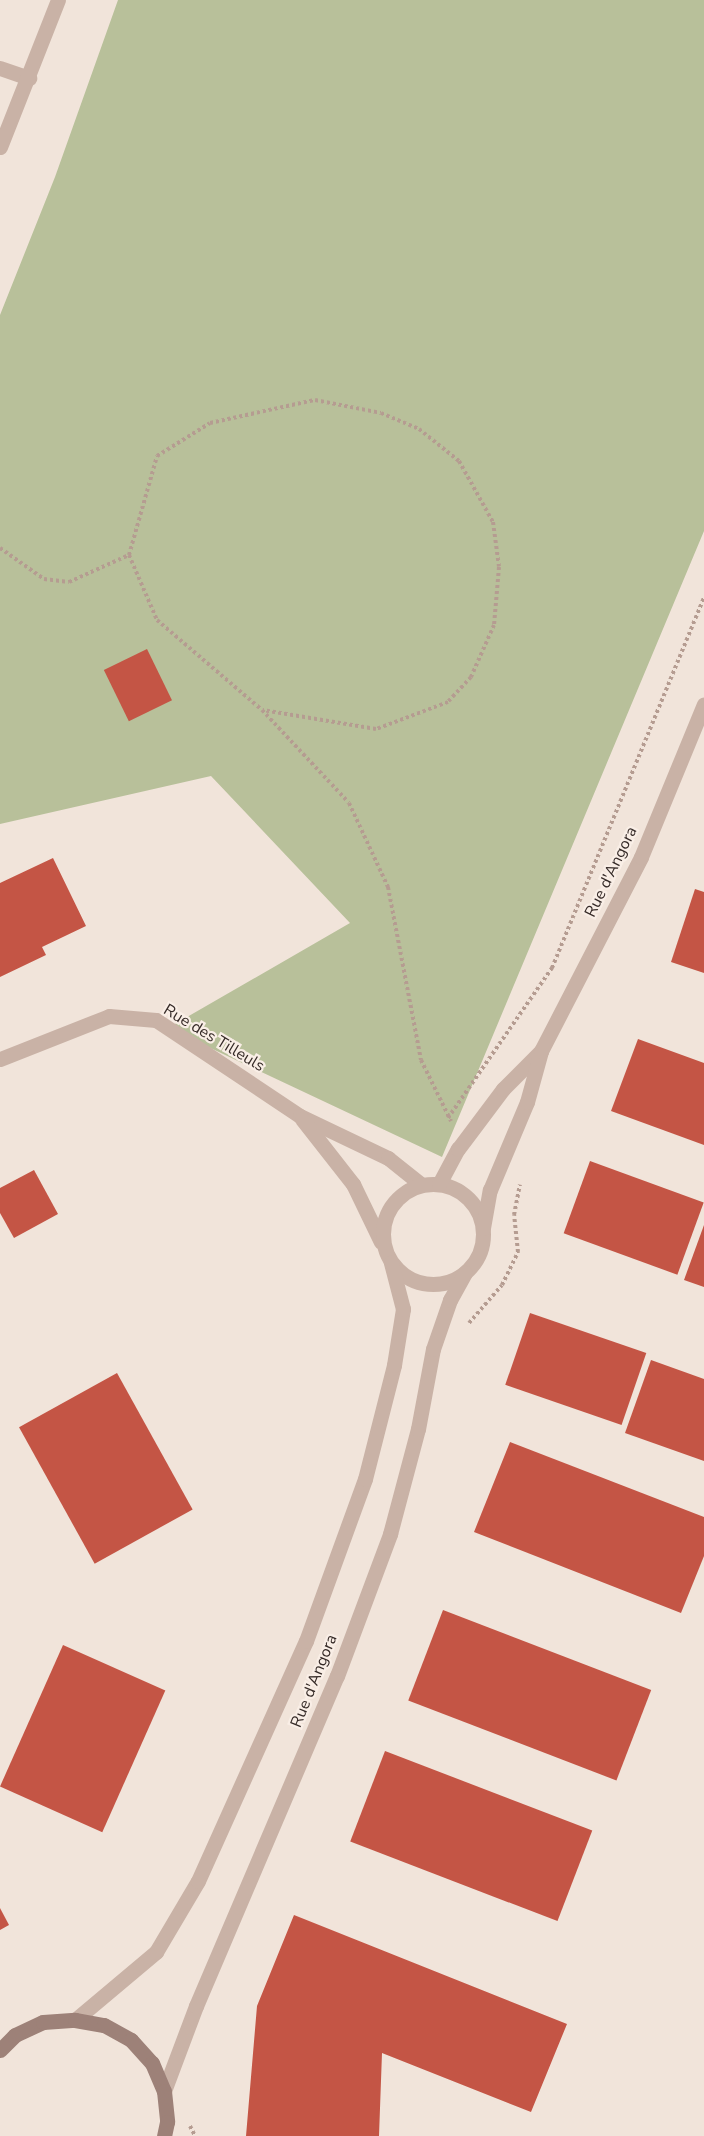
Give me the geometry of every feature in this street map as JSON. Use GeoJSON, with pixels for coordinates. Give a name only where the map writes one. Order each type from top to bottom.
{"type":"FeatureCollection","features":[{"type":"Feature","properties":{"kind":"street"},"geometry":{"type":"LineString","coordinates":[[0,147],[58,0]]}},
{"type":"Feature","properties":{"kind":"street"},"geometry":{"type":"LineString","coordinates":[[0,68],[29,78]]}},
{"type":"Feature","properties":{"kind":"street","name":"Rue d'Angora"},"geometry":{"type":"LineString","coordinates":[[483,1228],[490,1190],[527,1102],[541,1050],[641,857],[704,705]]}},
{"type":"Feature","properties":{"kind":"street","name":"Rue des Tilleuls"},"geometry":{"type":"LineString","coordinates":[[0,1059],[109,1016],[156,1020],[300,1116],[387,1158],[422,1185]]}},
{"type":"Feature","properties":{"kind":"street","name":"Rue d'Angora"},"geometry":{"type":"LineString","coordinates":[[439,1184],[458,1149],[502,1089],[541,1050]]}},
{"type":"Feature","properties":{"kind":"street","name":"Rue des Tilleuls"},"geometry":{"type":"LineString","coordinates":[[300,1116],[353,1184],[384,1248]]}},
{"type":"Feature","properties":{"kind":"street"},"geometry":{"type":"LineString","coordinates":[[439,1184],[469,1198],[483,1228],[482,1245],[465,1273],[434,1285],[418,1282],[391,1263],[384,1248],[384,1224],[394,1202],[422,1185],[439,1184]]}},
{"type":"Feature","properties":{"kind":"street","name":"Rue d'Angora"},"geometry":{"type":"LineString","coordinates":[[75,2020],[156,1952],[198,1881],[306,1641],[365,1479],[393,1365],[403,1309],[391,1263]]}},
{"type":"Feature","properties":{"kind":"street","name":"Rue d'Angora"},"geometry":{"type":"LineString","coordinates":[[164,2091],[196,2006],[337,1676],[390,1534],[418,1429],[433,1349],[450,1300],[465,1273]]}},
{"type":"Feature","properties":{"kind":"street"},"geometry":{"type":"LineString","coordinates":[[0,2050],[15,2036],[43,2022],[75,2020],[104,2025],[131,2040],[152,2063],[164,2091],[166,2129],[175,2136]]}},
{"type":"Feature","properties":{"kind":"path"},"geometry":{"type":"LineString","coordinates":[[262,710],[376,729],[448,702],[471,677],[495,625],[499,567],[494,522],[459,461],[419,429],[381,413],[315,400],[210,423],[157,456],[129,555],[157,620],[262,710],[349,803],[388,887],[421,1060],[448,1119],[552,968],[704,598]]}},
{"type":"Feature","properties":{"kind":"path"},"geometry":{"type":"LineString","coordinates":[[0,548],[44,579],[69,582],[129,555]]}},
{"type":"Feature","properties":{"kind":"green space"},"geometry":{"type":"Polygon","coordinates":[[[118,0],[704,0],[704,531],[442,1157],[168,1028],[350,923],[211,776],[0,824],[0,315],[55,177],[118,0]]]}},
{"type":"Feature","properties":{"kind":"building"},"geometry":{"type":"Polygon","coordinates":[[[147,649],[172,700],[129,721],[104,670],[147,649]]]}},
{"type":"Feature","properties":{"kind":"building"},"geometry":{"type":"Polygon","coordinates":[[[53,858],[86,926],[42,947],[46,955],[0,977],[0,883],[53,858]]]}},
{"type":"Feature","properties":{"kind":"building"},"geometry":{"type":"Polygon","coordinates":[[[695,889],[704,892],[704,973],[671,962],[695,889]]]}},
{"type":"Feature","properties":{"kind":"building"},"geometry":{"type":"Polygon","coordinates":[[[638,1039],[704,1063],[704,1145],[611,1111],[638,1039]]]}},
{"type":"Feature","properties":{"kind":"building"},"geometry":{"type":"Polygon","coordinates":[[[590,1161],[704,1202],[677,1275],[564,1233],[590,1161]]]}},
{"type":"Feature","properties":{"kind":"building"},"geometry":{"type":"Polygon","coordinates":[[[34,1170],[58,1214],[14,1238],[0,1213],[0,1188],[34,1170]]]}},
{"type":"Feature","properties":{"kind":"building"},"geometry":{"type":"Polygon","coordinates":[[[704,1225],[704,1287],[684,1280],[704,1225]]]}},
{"type":"Feature","properties":{"kind":"building"},"geometry":{"type":"Polygon","coordinates":[[[530,1313],[646,1353],[622,1425],[505,1385],[530,1313]]]}},
{"type":"Feature","properties":{"kind":"building"},"geometry":{"type":"Polygon","coordinates":[[[651,1360],[704,1379],[704,1461],[625,1433],[651,1360]]]}},
{"type":"Feature","properties":{"kind":"building"},"geometry":{"type":"Polygon","coordinates":[[[117,1373],[193,1509],[95,1564],[19,1427],[117,1373]]]}},
{"type":"Feature","properties":{"kind":"building"},"geometry":{"type":"Polygon","coordinates":[[[510,1442],[704,1517],[704,1556],[681,1613],[474,1532],[510,1442]]]}},
{"type":"Feature","properties":{"kind":"building"},"geometry":{"type":"Polygon","coordinates":[[[443,1610],[651,1690],[616,1780],[408,1701],[443,1610]]]}},
{"type":"Feature","properties":{"kind":"building"},"geometry":{"type":"Polygon","coordinates":[[[63,1645],[165,1691],[102,1832],[0,1787],[63,1645]]]}},
{"type":"Feature","properties":{"kind":"building"},"geometry":{"type":"Polygon","coordinates":[[[385,1751],[592,1831],[557,1921],[350,1842],[385,1751]]]}},
{"type":"Feature","properties":{"kind":"building"},"geometry":{"type":"Polygon","coordinates":[[[0,1908],[9,1925],[0,1930],[0,1908]]]}},
{"type":"Feature","properties":{"kind":"building"},"geometry":{"type":"Polygon","coordinates":[[[294,1915],[567,2024],[531,2112],[382,2053],[379,2136],[246,2136],[257,2006],[294,1915]]]}}]}
